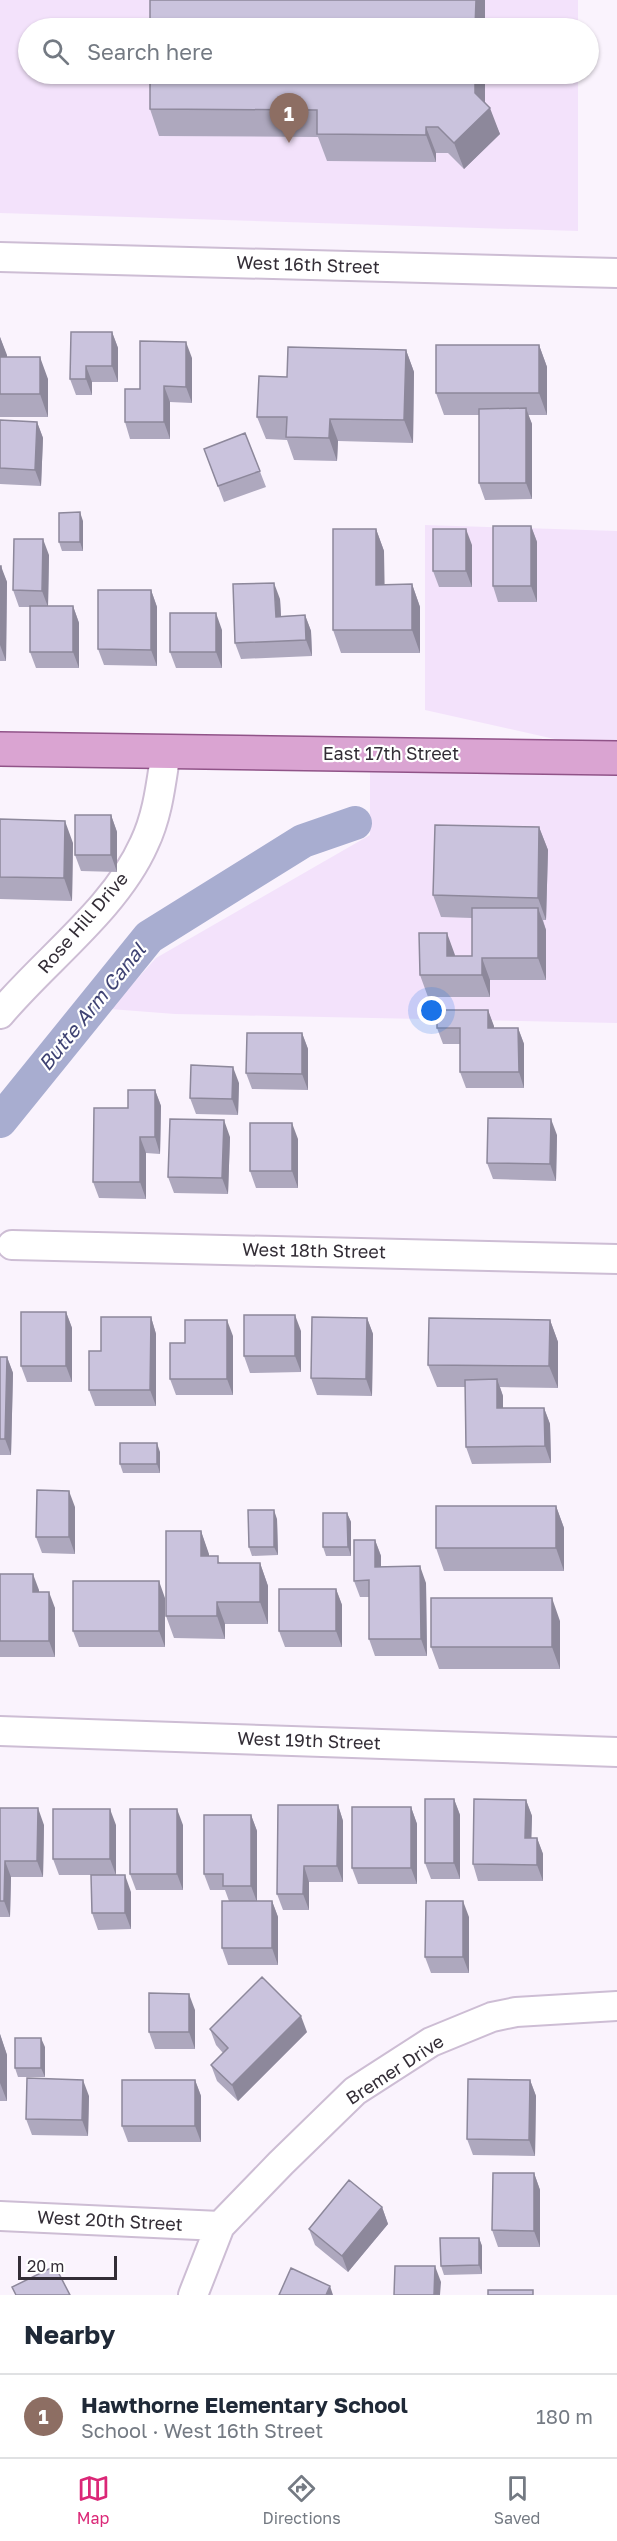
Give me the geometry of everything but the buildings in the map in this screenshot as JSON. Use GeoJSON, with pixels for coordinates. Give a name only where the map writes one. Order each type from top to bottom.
{"type":"FeatureCollection","features":[{"type":"Feature","properties":{"kind":"main road","name":"East 17th Street"},"geometry":{"type":"LineString","coordinates":[[0,749],[617,758]]}},
{"type":"Feature","properties":{"kind":"street","name":"West 16th Street"},"geometry":{"type":"LineString","coordinates":[[0,257],[617,273]]}},
{"type":"Feature","properties":{"kind":"street","name":"Rose Hill Drive"},"geometry":{"type":"LineString","coordinates":[[0,1014],[119,886],[144,845],[157,811],[166,752]]}},
{"type":"Feature","properties":{"kind":"street","name":"West 18th Street"},"geometry":{"type":"LineString","coordinates":[[12,1245],[617,1259]]}},
{"type":"Feature","properties":{"kind":"street","name":"West 19th Street"},"geometry":{"type":"LineString","coordinates":[[0,1731],[617,1752]]}},
{"type":"Feature","properties":{"kind":"street","name":"Bremer Drive"},"geometry":{"type":"LineString","coordinates":[[193,2295],[220,2226],[355,2091],[431,2042],[492,2017],[516,2012],[617,2006]]}},
{"type":"Feature","properties":{"kind":"street","name":"West 20th Street"},"geometry":{"type":"LineString","coordinates":[[0,2217],[220,2226]]}},
{"type":"Feature","properties":{"kind":"shaded area"},"geometry":{"type":"Polygon","coordinates":[[[0,0],[578,0],[578,18],[18,18],[18,84],[578,84],[578,231],[0,213],[0,0]]]}},
{"type":"Feature","properties":{"kind":"shaded area"},"geometry":{"type":"Polygon","coordinates":[[[425,525],[617,531],[617,753],[425,710],[425,525]]]}},
{"type":"Feature","properties":{"kind":"shaded area"},"geometry":{"type":"Polygon","coordinates":[[[370,755],[617,758],[617,1023],[175,1014],[110,1009],[156,958],[370,835],[370,755]]]}},
{"type":"Feature","properties":{"kind":"waterway","name":"Butte Arm Canal"},"geometry":{"type":"LineString","coordinates":[[0,1121],[149,937],[303,841],[355,823]]}},
{"type":"Feature","properties":{"kind":"place","name":"Hawthorne Elementary School"},"geometry":{"type":"Point","coordinates":[289,143]}}]}
